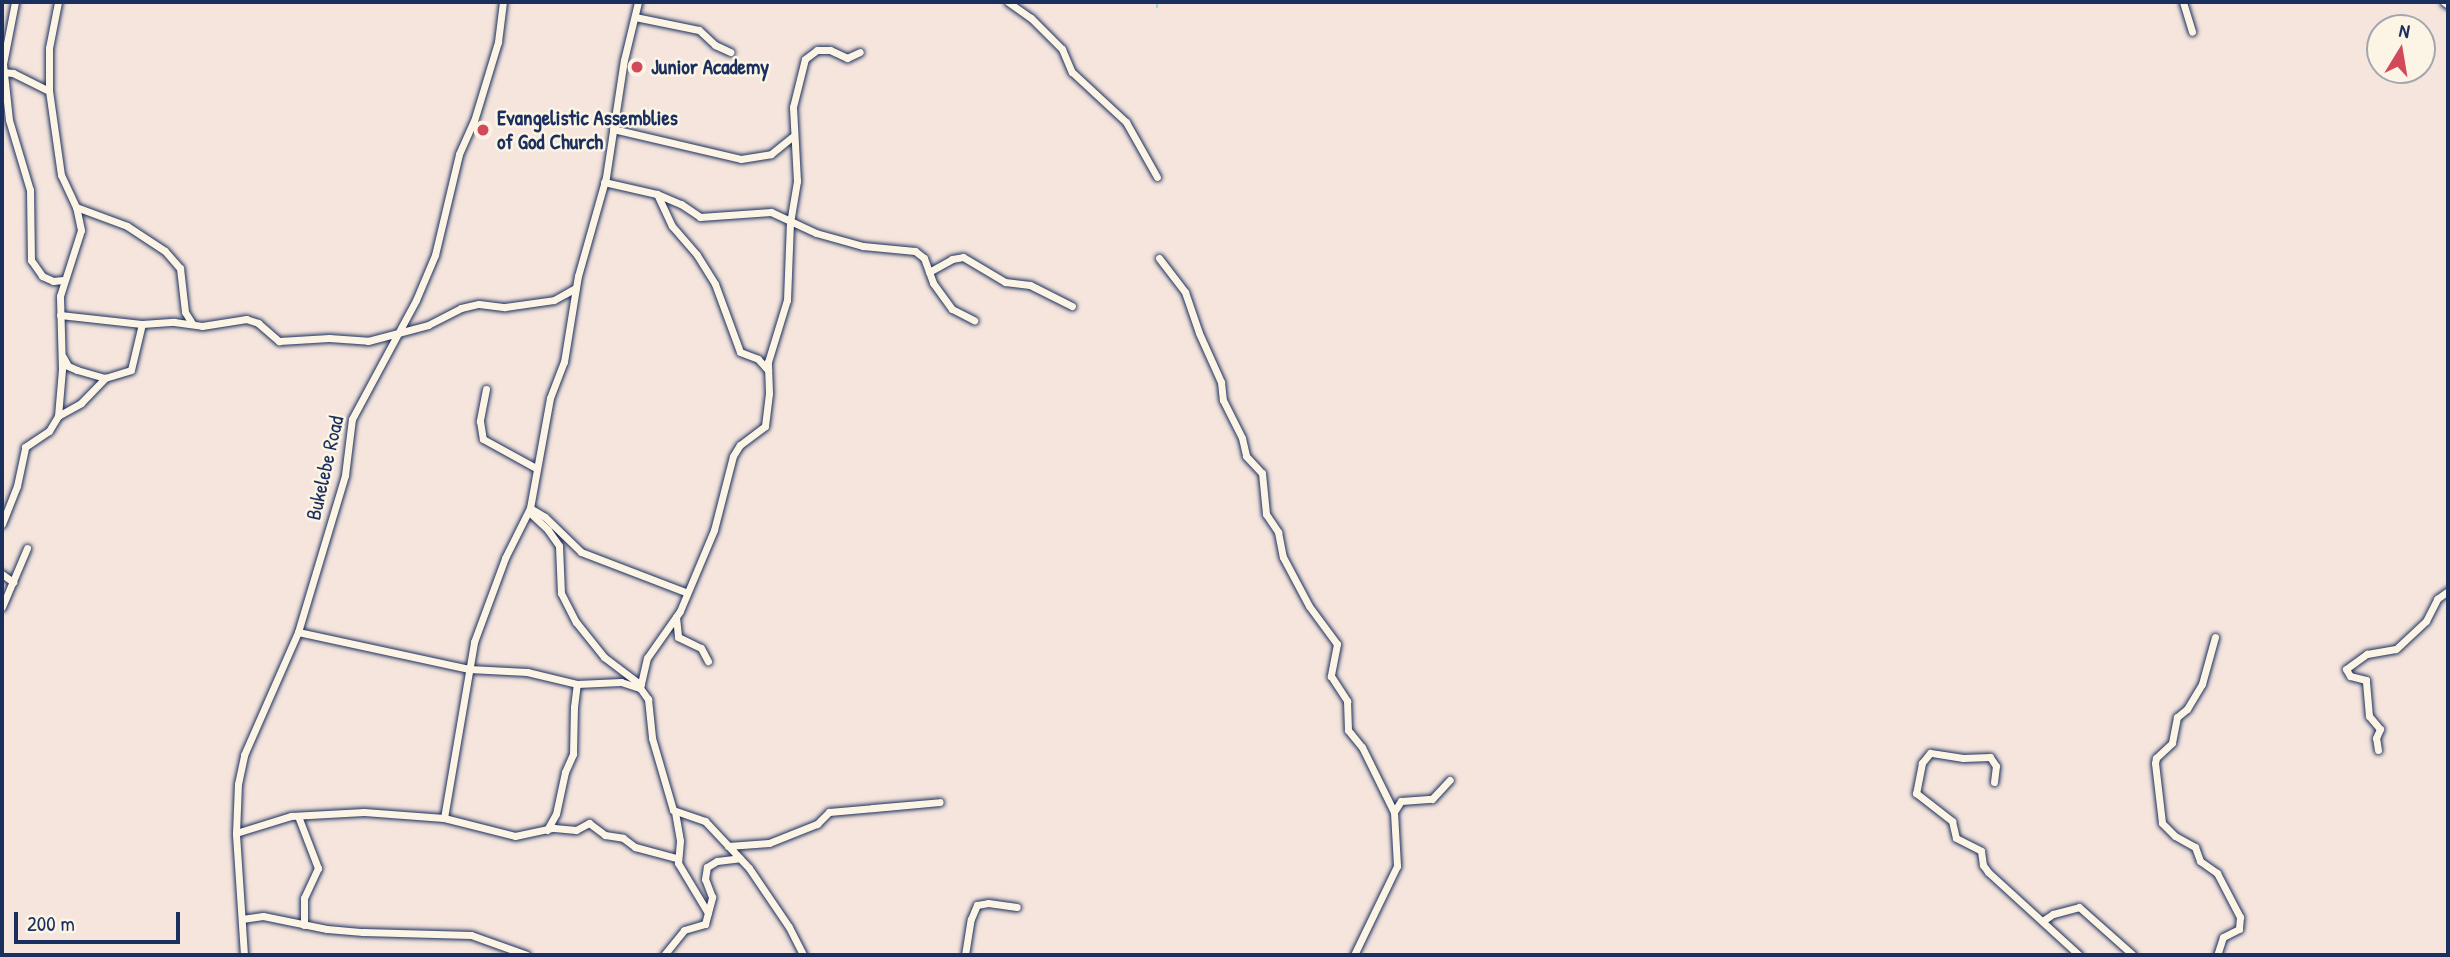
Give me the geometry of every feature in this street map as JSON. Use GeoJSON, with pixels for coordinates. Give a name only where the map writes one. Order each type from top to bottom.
{"type":"FeatureCollection","features":[{"type":"Feature","properties":{"kind":"street"},"geometry":{"type":"LineString","coordinates":[[15,2],[3,72],[4,111],[29,179],[33,267],[46,279],[63,280]]}},
{"type":"Feature","properties":{"kind":"street"},"geometry":{"type":"LineString","coordinates":[[2,524],[17,486],[25,447],[49,431],[58,416],[63,280],[80,236],[81,223],[61,175],[49,91],[49,48],[58,2]]}},
{"type":"Feature","properties":{"kind":"street","name":"Bukelebe Road"},"geometry":{"type":"LineString","coordinates":[[244,955],[236,833],[238,784],[244,755],[298,632],[345,475],[352,419],[435,255],[458,154],[474,121],[498,42],[503,2]]}},
{"type":"Feature","properties":{"kind":"street"},"geometry":{"type":"LineString","coordinates":[[444,818],[469,669],[489,598],[529,510],[550,398],[567,352],[576,288],[604,182],[624,60],[638,2]]}},
{"type":"Feature","properties":{"kind":"street"},"geometry":{"type":"LineString","coordinates":[[1009,2],[1031,18],[1062,49],[1072,72],[1126,122],[1157,177]]}},
{"type":"Feature","properties":{"kind":"street"},"geometry":{"type":"LineString","coordinates":[[2183,2],[2192,32]]}},
{"type":"Feature","properties":{"kind":"street"},"geometry":{"type":"LineString","coordinates":[[635,16],[699,30],[715,45],[730,52]]}},
{"type":"Feature","properties":{"kind":"street"},"geometry":{"type":"LineString","coordinates":[[641,687],[652,649],[677,616],[685,592],[714,530],[733,456],[740,445],[765,426],[772,341],[787,300],[790,223],[797,181],[793,103],[807,57],[825,49],[848,58],[860,52]]}},
{"type":"Feature","properties":{"kind":"street"},"geometry":{"type":"LineString","coordinates":[[3,72],[13,73],[49,91]]}},
{"type":"Feature","properties":{"kind":"street"},"geometry":{"type":"LineString","coordinates":[[613,129],[741,159],[771,153],[793,136]]}},
{"type":"Feature","properties":{"kind":"street"},"geometry":{"type":"LineString","coordinates":[[604,182],[657,194],[681,204],[702,218],[768,211],[780,214],[790,223],[863,246],[915,251],[924,258],[933,282],[953,309],[963,317],[974,320]]}},
{"type":"Feature","properties":{"kind":"street"},"geometry":{"type":"LineString","coordinates":[[657,194],[672,226],[697,255],[715,284],[740,352],[758,359],[768,370]]}},
{"type":"Feature","properties":{"kind":"street"},"geometry":{"type":"LineString","coordinates":[[76,207],[127,226],[165,251],[180,268],[185,312],[194,324]]}},
{"type":"Feature","properties":{"kind":"street"},"geometry":{"type":"LineString","coordinates":[[929,272],[952,259],[963,257],[1005,282],[1030,285],[1072,306]]}},
{"type":"Feature","properties":{"kind":"street"},"geometry":{"type":"LineString","coordinates":[[1159,258],[1185,292],[1199,333],[1221,382],[1223,400],[1247,456],[1262,473],[1266,514],[1278,532],[1283,557],[1309,606],[1337,644],[1331,676],[1348,701],[1348,730],[1362,747],[1394,812],[1397,866],[1354,955]]}},
{"type":"Feature","properties":{"kind":"street"},"geometry":{"type":"LineString","coordinates":[[60,315],[142,324],[250,320],[281,341],[329,338],[368,341],[428,326],[461,308],[479,304],[505,307],[554,300],[576,288]]}},
{"type":"Feature","properties":{"kind":"street"},"geometry":{"type":"LineString","coordinates":[[61,353],[68,366],[95,378],[105,378],[131,370],[142,324]]}},
{"type":"Feature","properties":{"kind":"street"},"geometry":{"type":"LineString","coordinates":[[58,416],[82,404],[105,378]]}},
{"type":"Feature","properties":{"kind":"street"},"geometry":{"type":"LineString","coordinates":[[486,389],[480,421],[483,439],[536,468]]}},
{"type":"Feature","properties":{"kind":"street"},"geometry":{"type":"LineString","coordinates":[[529,510],[545,517],[582,552],[685,592]]}},
{"type":"Feature","properties":{"kind":"street"},"geometry":{"type":"LineString","coordinates":[[529,510],[559,546],[561,593],[576,622],[604,657],[641,687],[648,699],[652,738],[675,812],[680,841],[676,858],[684,877],[708,913]]}},
{"type":"Feature","properties":{"kind":"street"},"geometry":{"type":"LineString","coordinates":[[2,607],[27,548]]}},
{"type":"Feature","properties":{"kind":"street"},"geometry":{"type":"LineString","coordinates":[[2,574],[13,582]]}},
{"type":"Feature","properties":{"kind":"street"},"geometry":{"type":"LineString","coordinates":[[2378,750],[2376,738],[2380,729],[2369,716],[2366,680],[2350,676],[2346,670],[2367,654],[2396,649],[2426,621],[2437,598],[2448,591]]}},
{"type":"Feature","properties":{"kind":"street"},"geometry":{"type":"LineString","coordinates":[[677,616],[678,637],[701,648],[708,661]]}},
{"type":"Feature","properties":{"kind":"street"},"geometry":{"type":"LineString","coordinates":[[298,632],[469,669],[527,672],[577,684],[614,681],[641,687]]}},
{"type":"Feature","properties":{"kind":"street"},"geometry":{"type":"LineString","coordinates":[[2215,637],[2202,684],[2187,709],[2177,717],[2172,743],[2156,758],[2155,763],[2162,823],[2195,847],[2200,861],[2217,873],[2240,916],[2239,929],[2223,937],[2217,955]]}},
{"type":"Feature","properties":{"kind":"street"},"geometry":{"type":"LineString","coordinates":[[547,830],[556,814],[565,772],[573,754],[573,707],[577,684]]}},
{"type":"Feature","properties":{"kind":"street"},"geometry":{"type":"LineString","coordinates":[[1994,782],[1996,766],[1990,757],[1964,758],[1930,753],[1922,763],[1916,793],[1952,821],[1956,838],[1981,850],[1983,865],[1988,872],[2044,920],[2079,955]]}},
{"type":"Feature","properties":{"kind":"street"},"geometry":{"type":"LineString","coordinates":[[1394,812],[1401,801],[1432,799],[1450,780]]}},
{"type":"Feature","properties":{"kind":"street"},"geometry":{"type":"LineString","coordinates":[[728,846],[769,843],[817,824],[829,812],[940,802]]}},
{"type":"Feature","properties":{"kind":"street"},"geometry":{"type":"LineString","coordinates":[[236,833],[286,817],[364,811],[444,818],[515,836],[547,830],[576,830],[589,823],[605,835],[623,838],[635,847],[676,858]]}},
{"type":"Feature","properties":{"kind":"street"},"geometry":{"type":"LineString","coordinates":[[675,812],[705,821],[740,858],[789,927],[803,955]]}},
{"type":"Feature","properties":{"kind":"street"},"geometry":{"type":"LineString","coordinates":[[298,816],[318,868],[304,898],[304,925]]}},
{"type":"Feature","properties":{"kind":"street"},"geometry":{"type":"LineString","coordinates":[[664,955],[684,930],[703,926],[712,897],[705,879],[707,867],[717,861],[740,858]]}},
{"type":"Feature","properties":{"kind":"street"},"geometry":{"type":"LineString","coordinates":[[965,955],[971,919],[977,905],[988,903],[1017,907]]}},
{"type":"Feature","properties":{"kind":"street"},"geometry":{"type":"LineString","coordinates":[[2044,920],[2053,914],[2079,907],[2133,955]]}},
{"type":"Feature","properties":{"kind":"street"},"geometry":{"type":"LineString","coordinates":[[242,919],[263,916],[304,925],[379,933],[473,935],[527,955]]}},
{"type":"Feature","properties":{"kind":"waterway"},"geometry":{"type":"LineString","coordinates":[[1157,2],[1157,7]]}},
{"type":"Feature","properties":{"kind":"place","name":"Junior Academy"},"geometry":{"type":"Point","coordinates":[637,67]}},
{"type":"Feature","properties":{"kind":"place","name":"Evangelistic Assemblies of God Church"},"geometry":{"type":"Point","coordinates":[483,130]}}]}
